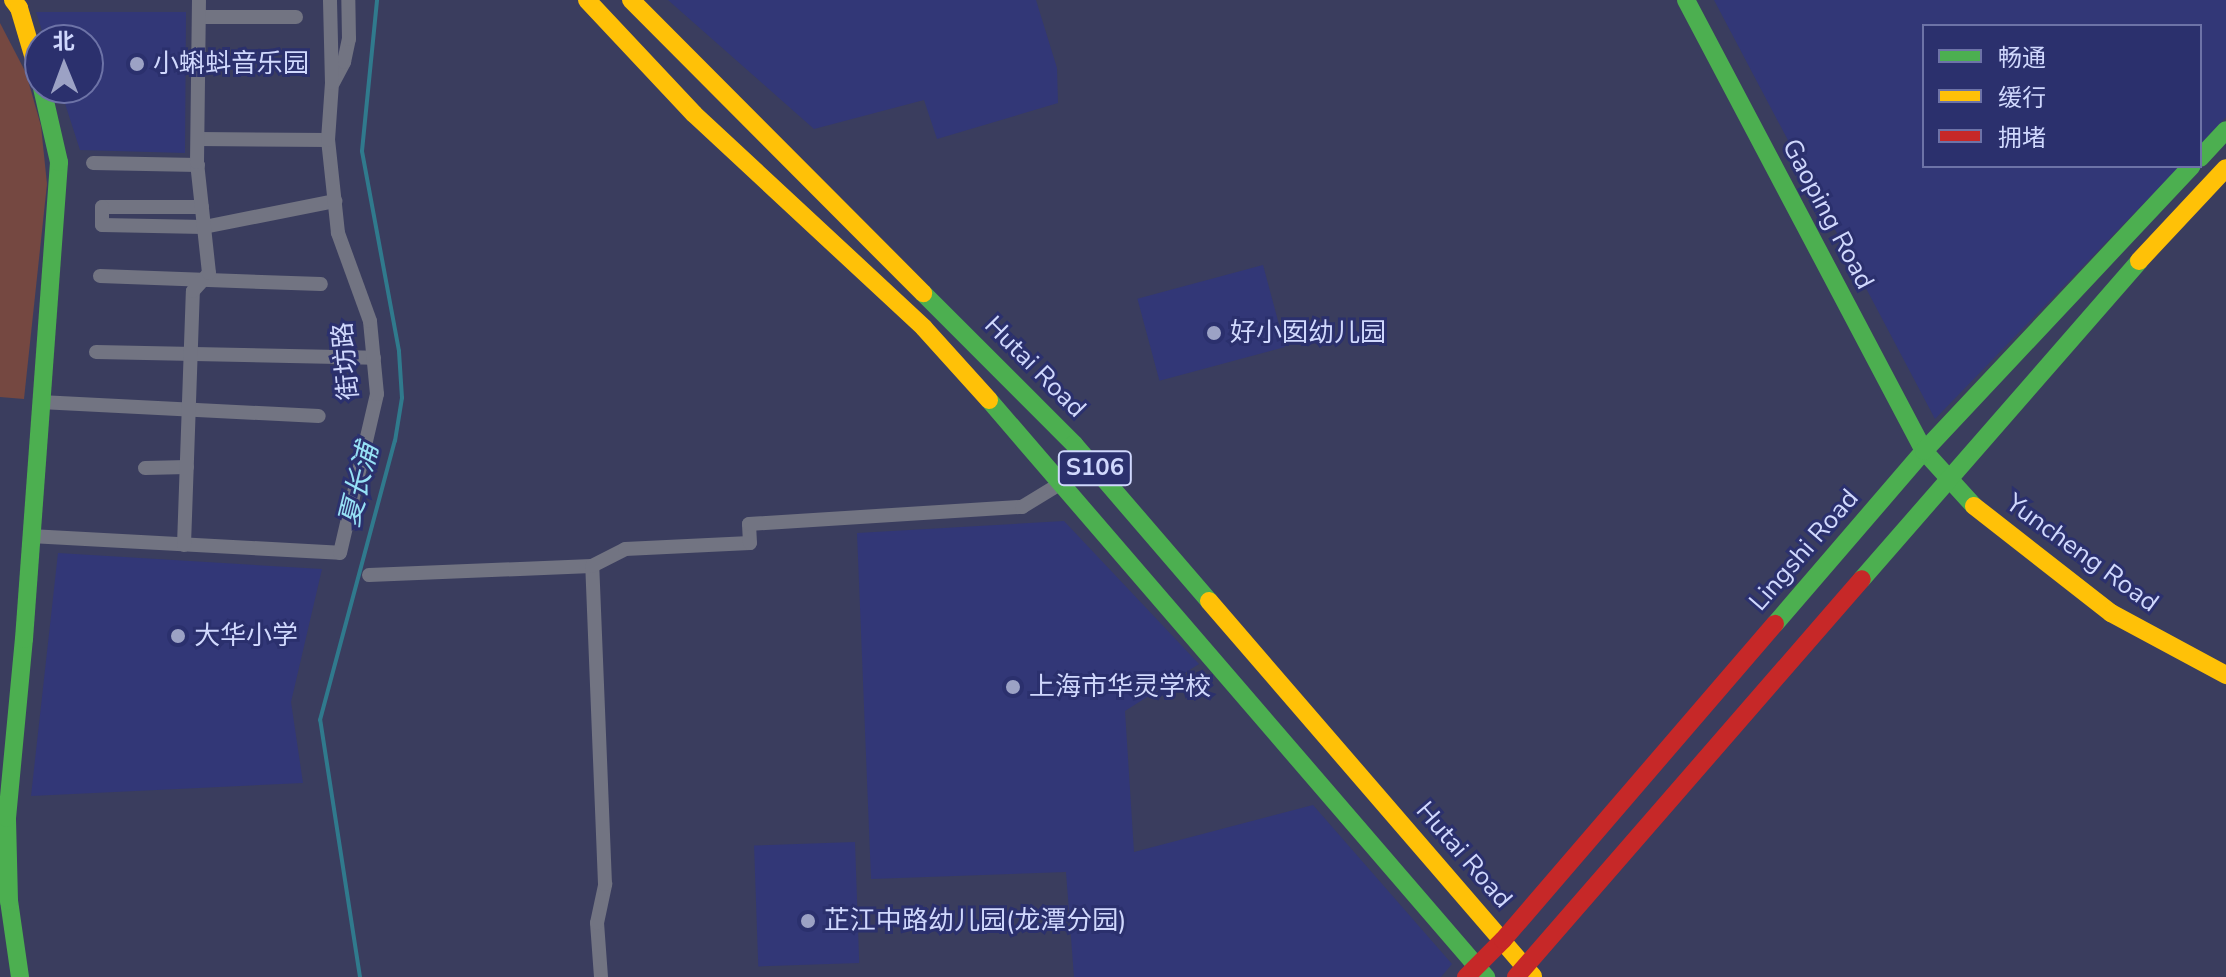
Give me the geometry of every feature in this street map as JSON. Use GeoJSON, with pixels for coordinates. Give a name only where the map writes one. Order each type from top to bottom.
{"type":"FeatureCollection","features":[{"type":"Feature","properties":{"kind":"main road"},"geometry":{"type":"LineString","coordinates":[[13,0],[24,25]]}},
{"type":"Feature","properties":{"kind":"main road","name":"Hutai Road"},"geometry":{"type":"LineString","coordinates":[[587,0],[694,114],[924,328],[1063,482],[1476,973]]}},
{"type":"Feature","properties":{"kind":"main road","name":"Hutai Road"},"geometry":{"type":"LineString","coordinates":[[631,0],[1074,444],[1503,940],[1525,974]]}},
{"type":"Feature","properties":{"kind":"main road","name":"Gaoping Road"},"geometry":{"type":"LineString","coordinates":[[1686,0],[1924,451]]}},
{"type":"Feature","properties":{"kind":"main road"},"geometry":{"type":"LineString","coordinates":[[20,977],[9,901],[7,818],[59,162],[46,104]]}},
{"type":"Feature","properties":{"kind":"main road"},"geometry":{"type":"LineString","coordinates":[[2202,156],[2226,130]]}},
{"type":"Feature","properties":{"kind":"main road","name":"Lingshi Road"},"geometry":{"type":"LineString","coordinates":[[1476,973],[1924,451],[2190,168]]}},
{"type":"Feature","properties":{"kind":"main road"},"geometry":{"type":"LineString","coordinates":[[1525,974],[2121,281],[2226,168]]}},
{"type":"Feature","properties":{"kind":"main road","name":"Yuncheng Road"},"geometry":{"type":"LineString","coordinates":[[1924,451],[1948,480],[2019,544],[2111,613],[2226,675]]}},
{"type":"Feature","properties":{"kind":"street"},"geometry":{"type":"LineString","coordinates":[[184,545],[193,291],[209,273],[198,165],[199,0]]}},
{"type":"Feature","properties":{"kind":"street","name":"街坊路"},"geometry":{"type":"LineString","coordinates":[[30,536],[340,553],[377,394],[370,321],[338,233],[328,140],[332,83],[330,0]]}},
{"type":"Feature","properties":{"kind":"street"},"geometry":{"type":"LineString","coordinates":[[332,83],[344,62],[349,39],[348,0]]}},
{"type":"Feature","properties":{"kind":"street"},"geometry":{"type":"LineString","coordinates":[[199,17],[296,17]]}},
{"type":"Feature","properties":{"kind":"street"},"geometry":{"type":"LineString","coordinates":[[198,139],[328,140]]}},
{"type":"Feature","properties":{"kind":"street"},"geometry":{"type":"LineString","coordinates":[[93,163],[198,165]]}},
{"type":"Feature","properties":{"kind":"street"},"geometry":{"type":"LineString","coordinates":[[202,207],[102,207],[102,225],[204,227],[335,201]]}},
{"type":"Feature","properties":{"kind":"street"},"geometry":{"type":"LineString","coordinates":[[100,276],[321,284]]}},
{"type":"Feature","properties":{"kind":"street"},"geometry":{"type":"LineString","coordinates":[[96,352],[374,358]]}},
{"type":"Feature","properties":{"kind":"street"},"geometry":{"type":"LineString","coordinates":[[40,402],[319,416]]}},
{"type":"Feature","properties":{"kind":"street"},"geometry":{"type":"LineString","coordinates":[[145,468],[187,467]]}},
{"type":"Feature","properties":{"kind":"street"},"geometry":{"type":"LineString","coordinates":[[369,575],[592,566],[625,549],[750,543],[749,524],[1022,507],[1063,482]]}},
{"type":"Feature","properties":{"kind":"street"},"geometry":{"type":"LineString","coordinates":[[592,566],[605,884],[597,923],[601,977]]}},
{"type":"Feature","properties":{"kind":"shaded area"},"geometry":{"type":"Polygon","coordinates":[[[668,0],[1036,0],[1057,68],[1058,103],[937,139],[924,100],[814,129],[668,0]]]}},
{"type":"Feature","properties":{"kind":"shaded area"},"geometry":{"type":"Polygon","coordinates":[[[1714,0],[2226,0],[2226,117],[2202,143],[2202,24],[1922,24],[1922,168],[2178,168],[1935,419],[1714,0]]]}},
{"type":"Feature","properties":{"kind":"shaded area","name":"小蝌蚪音乐园"},"geometry":{"type":"Polygon","coordinates":[[[36,12],[186,12],[185,153],[80,150],[65,104],[104,104],[104,24],[40,24],[36,12]]]}},
{"type":"Feature","properties":{"kind":"shaded area"},"geometry":{"type":"Polygon","coordinates":[[[0,23],[24,69],[24,104],[35,104],[41,126],[47,184],[24,399],[0,397],[0,23]]]}},
{"type":"Feature","properties":{"kind":"shaded area","name":"好小囡幼儿园"},"geometry":{"type":"Polygon","coordinates":[[[1263,265],[1285,347],[1159,381],[1137,299],[1263,265]]]}},
{"type":"Feature","properties":{"kind":"shaded area","name":"上海市华灵学校"},"geometry":{"type":"Polygon","coordinates":[[[1064,521],[1199,664],[1125,711],[1134,852],[1313,805],[1452,964],[1441,977],[1074,977],[1066,872],[871,879],[857,533],[1064,521]]]}},
{"type":"Feature","properties":{"kind":"shaded area","name":"大华小学"},"geometry":{"type":"Polygon","coordinates":[[[58,553],[322,569],[291,702],[303,783],[31,796],[58,553]]]}},
{"type":"Feature","properties":{"kind":"shaded area","name":"芷江中路幼儿园(龙潭分园)"},"geometry":{"type":"Polygon","coordinates":[[[855,842],[859,963],[758,966],[754,846],[855,842]]]}},
{"type":"Feature","properties":{"kind":"waterway","name":"夏长浦"},"geometry":{"type":"LineString","coordinates":[[360,977],[320,720],[395,441],[402,398],[399,351],[362,151],[377,0]]}},
{"type":"Feature","properties":{"kind":"traffic: fast"},"geometry":{"type":"LineString","coordinates":[[1686,0],[1924,451],[1974,506]]}},
{"type":"Feature","properties":{"kind":"traffic: fast"},"geometry":{"type":"LineString","coordinates":[[20,977],[9,901],[7,818],[24,639],[59,162],[46,104]]}},
{"type":"Feature","properties":{"kind":"traffic: fast"},"geometry":{"type":"LineString","coordinates":[[2202,156],[2226,130]]}},
{"type":"Feature","properties":{"kind":"traffic: fast"},"geometry":{"type":"LineString","coordinates":[[1775,624],[1924,451],[2190,168]]}},
{"type":"Feature","properties":{"kind":"traffic: fast"},"geometry":{"type":"LineString","coordinates":[[1862,579],[2139,261]]}},
{"type":"Feature","properties":{"kind":"traffic: fast"},"geometry":{"type":"LineString","coordinates":[[923,293],[1074,444],[1209,601]]}},
{"type":"Feature","properties":{"kind":"traffic: fast"},"geometry":{"type":"LineString","coordinates":[[989,400],[1486,977]]}},
{"type":"Feature","properties":{"kind":"traffic: slow"},"geometry":{"type":"LineString","coordinates":[[13,0],[24,25]]}},
{"type":"Feature","properties":{"kind":"traffic: slow"},"geometry":{"type":"LineString","coordinates":[[587,0],[694,114],[924,328],[989,400]]}},
{"type":"Feature","properties":{"kind":"traffic: slow"},"geometry":{"type":"LineString","coordinates":[[631,0],[923,293]]}},
{"type":"Feature","properties":{"kind":"traffic: slow"},"geometry":{"type":"LineString","coordinates":[[2139,261],[2226,168]]}},
{"type":"Feature","properties":{"kind":"traffic: slow"},"geometry":{"type":"LineString","coordinates":[[1974,506],[2111,613],[2226,675]]}},
{"type":"Feature","properties":{"kind":"traffic: slow"},"geometry":{"type":"LineString","coordinates":[[1209,601],[1533,977]]}},
{"type":"Feature","properties":{"kind":"traffic: jam"},"geometry":{"type":"LineString","coordinates":[[1516,977],[1862,579]]}},
{"type":"Feature","properties":{"kind":"traffic: jam"},"geometry":{"type":"LineString","coordinates":[[1466,977],[1503,940],[1775,624]]}},
{"type":"Feature","properties":{"kind":"place","name":"小蝌蚪音乐园"},"geometry":{"type":"Point","coordinates":[137,64]}},
{"type":"Feature","properties":{"kind":"place","name":"好小囡幼儿园"},"geometry":{"type":"Point","coordinates":[1214,333]}},
{"type":"Feature","properties":{"kind":"place","name":"大华小学"},"geometry":{"type":"Point","coordinates":[178,636]}},
{"type":"Feature","properties":{"kind":"place","name":"上海市华灵学校"},"geometry":{"type":"Point","coordinates":[1013,687]}},
{"type":"Feature","properties":{"kind":"place","name":"芷江中路幼儿园(龙潭分园)"},"geometry":{"type":"Point","coordinates":[808,921]}}]}
